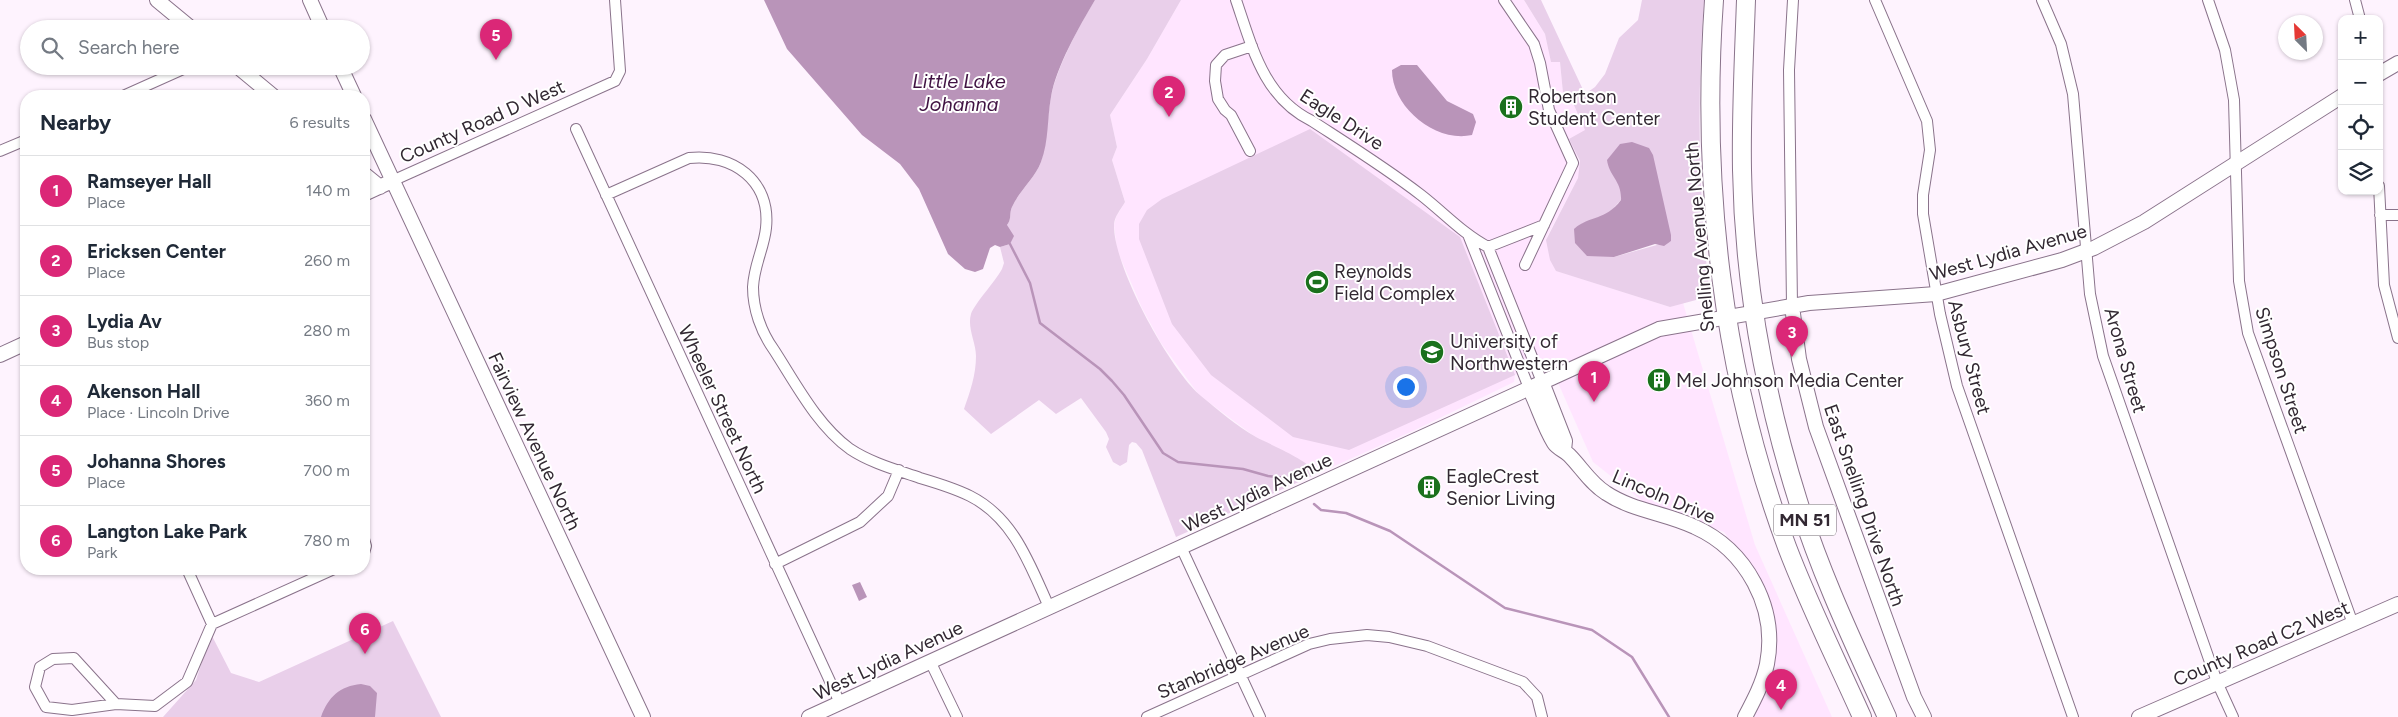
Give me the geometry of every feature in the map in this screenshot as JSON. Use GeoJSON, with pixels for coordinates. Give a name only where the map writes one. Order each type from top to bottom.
{"type":"FeatureCollection","features":[{"type":"Feature","properties":{"kind":"highway","name":"Snelling Avenue North"},"geometry":{"type":"LineString","coordinates":[[1714,0],[1711,81],[1712,152],[1717,240],[1726,317],[1747,417],[1773,505],[1788,549],[1862,717]]}},
{"type":"Feature","properties":{"kind":"highway","name":"MN 51"},"geometry":{"type":"LineString","coordinates":[[1746,0],[1742,170],[1746,247],[1754,312],[1776,424],[1798,502],[1834,599],[1887,717]]}},
{"type":"Feature","properties":{"kind":"street"},"geometry":{"type":"LineString","coordinates":[[157,0],[181,20]]}},
{"type":"Feature","properties":{"kind":"street"},"geometry":{"type":"LineString","coordinates":[[310,0],[319,20]]}},
{"type":"Feature","properties":{"kind":"street","name":"County Road D West"},"geometry":{"type":"LineString","coordinates":[[370,191],[615,81],[620,71],[615,0]]}},
{"type":"Feature","properties":{"kind":"street","name":"Eagle Drive"},"geometry":{"type":"LineString","coordinates":[[1236,0],[1252,46],[1272,88],[1284,102],[1299,114],[1396,176],[1451,219],[1469,237],[1488,247]]}},
{"type":"Feature","properties":{"kind":"street"},"geometry":{"type":"LineString","coordinates":[[1504,0],[1534,44],[1540,63],[1549,110],[1573,163],[1525,265]]}},
{"type":"Feature","properties":{"kind":"street","name":"East Snelling Drive North"},"geometry":{"type":"LineString","coordinates":[[1793,0],[1789,70],[1792,306],[1799,359],[1816,427],[1914,698],[1924,717]]}},
{"type":"Feature","properties":{"kind":"street","name":"Asbury Street"},"geometry":{"type":"LineString","coordinates":[[1875,0],[1927,121],[1930,150],[1923,195],[1923,214],[1936,294],[1957,386],[2073,717]]}},
{"type":"Feature","properties":{"kind":"street","name":"Arona Street"},"geometry":{"type":"LineString","coordinates":[[2042,0],[2061,44],[2073,94],[2086,251],[2094,321],[2103,356],[2217,682],[2233,717]]}},
{"type":"Feature","properties":{"kind":"street","name":"Simpson Street"},"geometry":{"type":"LineString","coordinates":[[2208,0],[2217,23],[2230,72],[2234,100],[2239,281],[2248,333],[2353,624]]}},
{"type":"Feature","properties":{"kind":"street"},"geometry":{"type":"LineString","coordinates":[[2355,0],[2359,15]]}},
{"type":"Feature","properties":{"kind":"street"},"geometry":{"type":"LineString","coordinates":[[1250,151],[1231,115],[1225,110],[1218,99],[1215,81],[1216,65],[1225,55],[1252,46]]}},
{"type":"Feature","properties":{"kind":"street"},"geometry":{"type":"LineString","coordinates":[[2383,72],[2398,63]]}},
{"type":"Feature","properties":{"kind":"street"},"geometry":{"type":"LineString","coordinates":[[136,90],[170,75]]}},
{"type":"Feature","properties":{"kind":"street"},"geometry":{"type":"LineString","coordinates":[[248,75],[265,90]]}},
{"type":"Feature","properties":{"kind":"street"},"geometry":{"type":"LineString","coordinates":[[344,75],[351,90]]}},
{"type":"Feature","properties":{"kind":"street","name":"West Lydia Avenue"},"geometry":{"type":"LineString","coordinates":[[808,717],[1659,329],[1792,306],[1936,294],[2042,266],[2086,251],[2144,222],[2338,99]]}},
{"type":"Feature","properties":{"kind":"street","name":"Wheeler Street North"},"geometry":{"type":"LineString","coordinates":[[576,130],[840,703]]}},
{"type":"Feature","properties":{"kind":"street"},"geometry":{"type":"LineString","coordinates":[[0,151],[20,143]]}},
{"type":"Feature","properties":{"kind":"street","name":"Fairview Avenue North"},"geometry":{"type":"LineString","coordinates":[[370,147],[643,717]]}},
{"type":"Feature","properties":{"kind":"street"},"geometry":{"type":"LineString","coordinates":[[606,194],[689,158],[701,156],[718,158],[735,165],[745,172],[760,192],[766,216],[766,229],[754,271],[753,288],[758,318],[764,334],[819,417],[838,439],[866,458],[970,496],[997,515],[1019,542],[1049,607]]}},
{"type":"Feature","properties":{"kind":"street"},"geometry":{"type":"LineString","coordinates":[[370,177],[386,184]]}},
{"type":"Feature","properties":{"kind":"street"},"geometry":{"type":"LineString","coordinates":[[2379,195],[2384,285],[2398,338]]}},
{"type":"Feature","properties":{"kind":"street"},"geometry":{"type":"LineString","coordinates":[[2380,215],[2398,214]]}},
{"type":"Feature","properties":{"kind":"street"},"geometry":{"type":"LineString","coordinates":[[1535,385],[1488,247],[1544,225]]}},
{"type":"Feature","properties":{"kind":"street","name":"Eagle Drive"},"geometry":{"type":"LineString","coordinates":[[1469,237],[1535,385]]}},
{"type":"Feature","properties":{"kind":"street"},"geometry":{"type":"LineString","coordinates":[[0,355],[20,346]]}},
{"type":"Feature","properties":{"kind":"street","name":"Lincoln Drive"},"geometry":{"type":"LineString","coordinates":[[1535,385],[1555,445],[1564,450],[1589,480],[1606,494],[1620,502],[1694,526],[1709,534],[1729,549],[1746,568],[1762,598],[1769,630],[1769,647],[1762,680],[1745,717]]}},
{"type":"Feature","properties":{"kind":"street"},"geometry":{"type":"LineString","coordinates":[[775,564],[860,522],[888,496],[899,470]]}},
{"type":"Feature","properties":{"kind":"street"},"geometry":{"type":"LineString","coordinates":[[1181,547],[1260,717]]}},
{"type":"Feature","properties":{"kind":"street"},"geometry":{"type":"LineString","coordinates":[[190,575],[212,624]]}},
{"type":"Feature","properties":{"kind":"street"},"geometry":{"type":"LineString","coordinates":[[116,704],[74,658],[53,659],[40,667],[35,687],[46,707],[72,710],[116,704],[155,706],[187,682],[212,624],[321,575]]}},
{"type":"Feature","properties":{"kind":"street","name":"County Road C2 West"},"geometry":{"type":"LineString","coordinates":[[2139,717],[2398,604]]}},
{"type":"Feature","properties":{"kind":"street","name":"Stanbridge Avenue"},"geometry":{"type":"LineString","coordinates":[[1147,717],[1300,648],[1330,639],[1367,635],[1389,636],[1427,646],[1524,682],[1537,697],[1542,717]]}},
{"type":"Feature","properties":{"kind":"street"},"geometry":{"type":"LineString","coordinates":[[930,661],[957,717]]}},
{"type":"Feature","properties":{"kind":"shaded area"},"geometry":{"type":"Polygon","coordinates":[[[1095,0],[1181,0],[1147,59],[1110,115],[1117,147],[1112,160],[1125,202],[1114,222],[1116,243],[1133,290],[1174,364],[1188,383],[1201,396],[1249,433],[1295,456],[1312,469],[1312,476],[1176,537],[1142,450],[1136,443],[1132,442],[1129,445],[1127,462],[1120,466],[1113,462],[1106,447],[1109,439],[1106,432],[1081,398],[1056,414],[1039,400],[991,434],[964,409],[976,363],[976,351],[970,324],[971,314],[1002,269],[1004,263],[1000,247],[1010,244],[1007,225],[1011,209],[1041,162],[1045,146],[1051,97],[1058,73],[1076,34],[1095,0]]]}},
{"type":"Feature","properties":{"kind":"shaded area","name":"University of Northwestern"},"geometry":{"type":"Polygon","coordinates":[[[1181,0],[1524,0],[1545,34],[1548,46],[1560,62],[1563,93],[1572,93],[1573,103],[1585,130],[1577,156],[1581,166],[1578,178],[1547,237],[1557,271],[1670,307],[1683,303],[1755,545],[1832,717],[1754,717],[1775,652],[1765,586],[1724,532],[1645,503],[1593,462],[1548,360],[1515,375],[1514,382],[1415,430],[1312,476],[1310,466],[1254,436],[1199,395],[1161,343],[1142,308],[1117,250],[1114,225],[1116,217],[1125,202],[1112,160],[1117,147],[1110,115],[1147,59],[1181,0]]]}},
{"type":"Feature","properties":{"kind":"shaded area"},"geometry":{"type":"Polygon","coordinates":[[[1524,0],[1541,0],[1585,94],[1595,87],[1605,74],[1619,38],[1638,20],[1642,0],[1704,0],[1700,72],[1700,144],[1705,252],[1709,288],[1706,295],[1703,293],[1696,300],[1670,307],[1556,271],[1550,260],[1546,240],[1578,178],[1580,161],[1569,139],[1585,130],[1573,103],[1572,93],[1563,93],[1560,62],[1551,62],[1545,34],[1524,0]],[[1612,172],[1621,189],[1621,200],[1607,215],[1579,225],[1614,257],[1671,241],[1612,172]]]}},
{"type":"Feature","properties":{"kind":"shaded area","name":"Reynolds Field Complex"},"geometry":{"type":"Polygon","coordinates":[[[1310,129],[1460,237],[1515,375],[1349,450],[1293,437],[1211,375],[1172,324],[1139,239],[1139,224],[1147,210],[1162,199],[1310,129]]]}},
{"type":"Feature","properties":{"kind":"shaded area"},"geometry":{"type":"Polygon","coordinates":[[[393,621],[441,717],[163,717],[196,680],[211,634],[231,673],[259,682],[393,621]]]}},
{"type":"Feature","properties":{"kind":"water","name":"Little Lake Johanna"},"geometry":{"type":"Polygon","coordinates":[[[764,0],[1095,0],[1075,35],[1054,85],[1047,138],[1041,162],[1011,209],[1007,225],[1014,236],[1010,244],[1000,247],[995,245],[990,248],[983,269],[975,272],[965,269],[948,254],[919,189],[900,164],[862,135],[787,49],[764,0]]]}},
{"type":"Feature","properties":{"kind":"water"},"geometry":{"type":"Polygon","coordinates":[[[1401,65],[1417,65],[1447,101],[1473,114],[1476,122],[1472,135],[1458,136],[1444,133],[1430,128],[1418,119],[1399,97],[1394,84],[1392,70],[1401,65]]]}},
{"type":"Feature","properties":{"kind":"water"},"geometry":{"type":"Polygon","coordinates":[[[1632,142],[1649,148],[1653,155],[1671,241],[1664,246],[1655,244],[1614,257],[1587,256],[1575,243],[1574,229],[1603,215],[1615,207],[1621,200],[1620,188],[1608,166],[1607,160],[1620,144],[1632,142]]]}},
{"type":"Feature","properties":{"kind":"water"},"geometry":{"type":"Polygon","coordinates":[[[860,582],[867,597],[859,601],[852,585],[860,582]]]}},
{"type":"Feature","properties":{"kind":"water"},"geometry":{"type":"Polygon","coordinates":[[[361,684],[370,686],[377,693],[375,717],[321,717],[331,698],[347,687],[361,684]]]}},
{"type":"Feature","properties":{"kind":"waterway"},"geometry":{"type":"LineString","coordinates":[[1010,244],[1030,283],[1040,323],[1100,369],[1112,381],[1124,395],[1163,453],[1178,462],[1243,469],[1268,476],[1296,479]]}},
{"type":"Feature","properties":{"kind":"waterway"},"geometry":{"type":"LineString","coordinates":[[1314,504],[1321,510],[1346,513],[1390,531],[1505,608],[1592,630],[1632,657],[1669,717]]}},
{"type":"Feature","properties":{"kind":"place","name":"Johanna Shores"},"geometry":{"type":"Point","coordinates":[496,60]}},
{"type":"Feature","properties":{"kind":"place","name":"Robertson Student Center"},"geometry":{"type":"Point","coordinates":[1511,107]}},
{"type":"Feature","properties":{"kind":"place","name":"Ericksen Center"},"geometry":{"type":"Point","coordinates":[1169,117]}},
{"type":"Feature","properties":{"kind":"place","name":"Reynolds Field Complex"},"geometry":{"type":"Point","coordinates":[1317,282]}},
{"type":"Feature","properties":{"kind":"place","name":"University of Northwestern"},"geometry":{"type":"Point","coordinates":[1432,352]}},
{"type":"Feature","properties":{"kind":"place","name":"Lydia Av"},"geometry":{"type":"Point","coordinates":[1792,357]}},
{"type":"Feature","properties":{"kind":"place","name":"Mel Johnson Media Center"},"geometry":{"type":"Point","coordinates":[1659,380]}},
{"type":"Feature","properties":{"kind":"place","name":"Ramseyer Hall"},"geometry":{"type":"Point","coordinates":[1594,402]}},
{"type":"Feature","properties":{"kind":"place","name":"EagleCrest Senior Living"},"geometry":{"type":"Point","coordinates":[1429,487]}},
{"type":"Feature","properties":{"kind":"place","name":"Langton Lake Park"},"geometry":{"type":"Point","coordinates":[365,654]}},
{"type":"Feature","properties":{"kind":"place","name":"Akenson Hall"},"geometry":{"type":"Point","coordinates":[1781,710]}}]}
